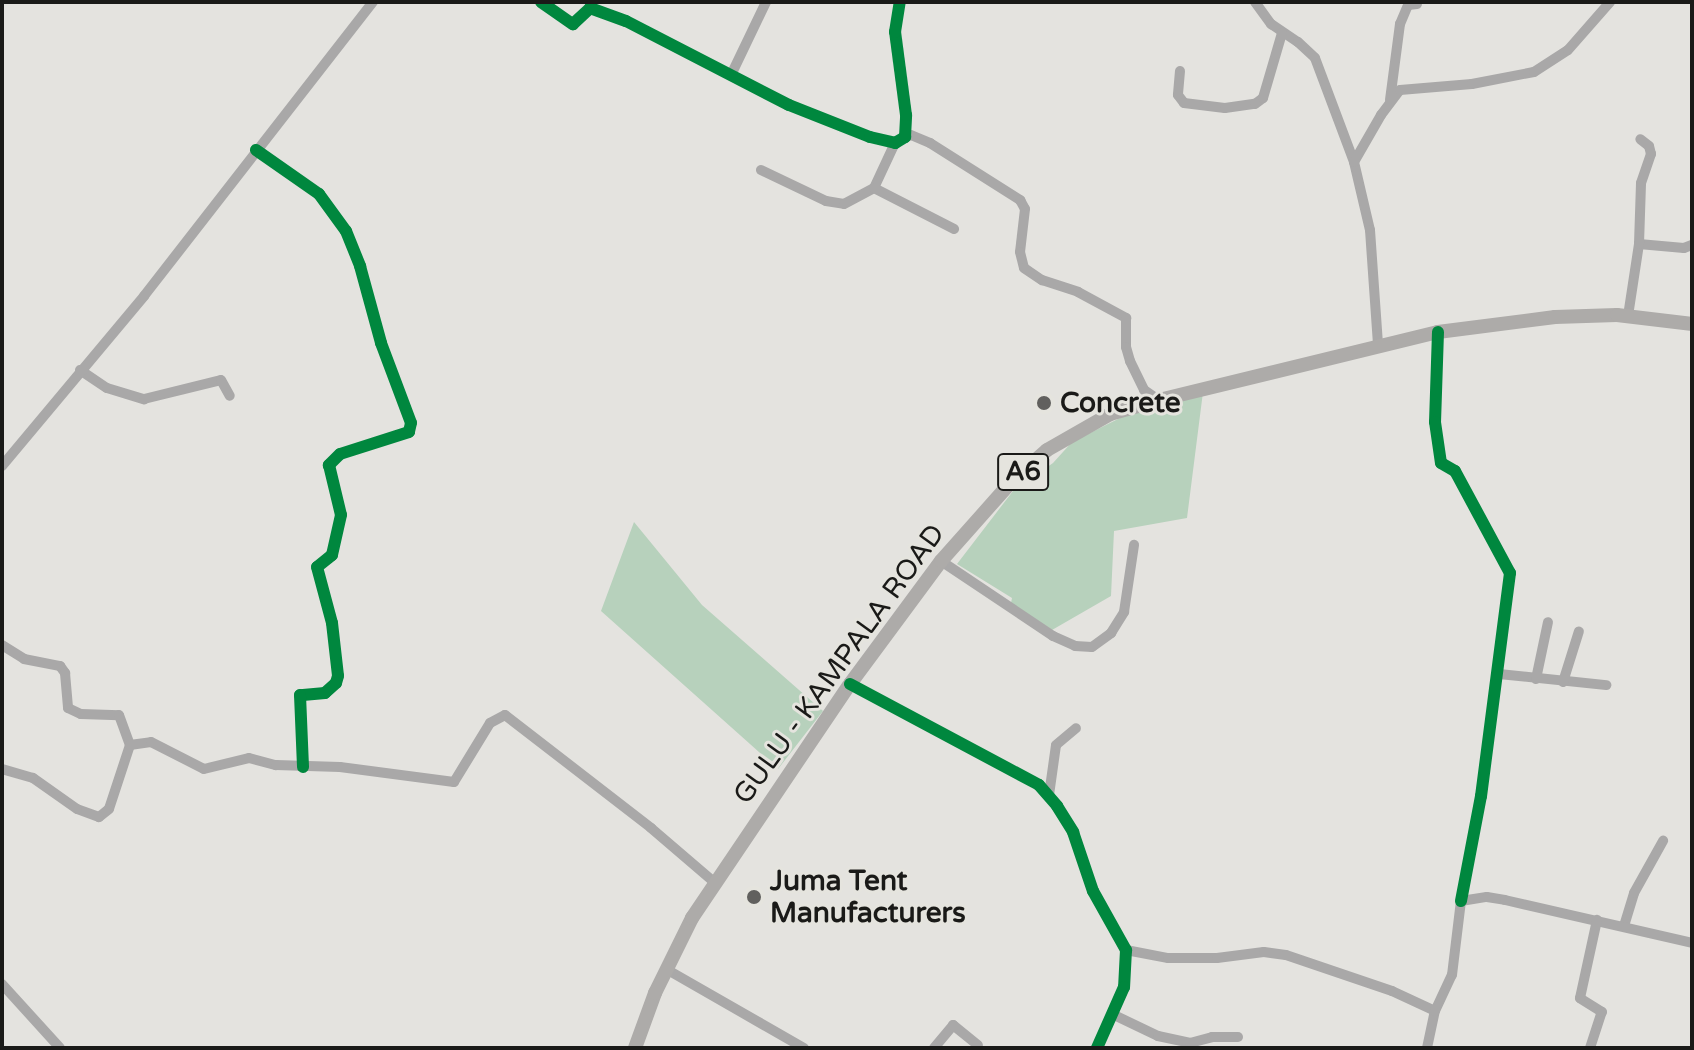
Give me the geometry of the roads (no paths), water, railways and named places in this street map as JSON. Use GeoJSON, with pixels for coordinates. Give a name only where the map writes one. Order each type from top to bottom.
{"type":"FeatureCollection","features":[{"type":"Feature","properties":{"kind":"main road","name":"GULU - KAMPALA ROAD"},"geometry":{"type":"LineString","coordinates":[[635,1048],[666,969],[714,882],[850,684],[941,561],[1013,480],[1047,450],[1110,414],[1378,344],[1438,332],[1555,317],[1628,316],[1692,324]]}},
{"type":"Feature","properties":{"kind":"street"},"geometry":{"type":"LineString","coordinates":[[541,2],[573,24],[586,9],[592,8],[649,31],[789,105],[870,137],[895,143]]}},
{"type":"Feature","properties":{"kind":"street"},"geometry":{"type":"LineString","coordinates":[[732,73],[766,2]]}},
{"type":"Feature","properties":{"kind":"street"},"geometry":{"type":"LineString","coordinates":[[900,2],[895,32],[906,104],[905,137]]}},
{"type":"Feature","properties":{"kind":"street"},"geometry":{"type":"LineString","coordinates":[[1255,2],[1266,19],[1315,58],[1354,162],[1370,230],[1378,344]]}},
{"type":"Feature","properties":{"kind":"street"},"geometry":{"type":"LineString","coordinates":[[1354,162],[1400,90],[1472,84],[1534,72],[1568,50],[1610,2]]}},
{"type":"Feature","properties":{"kind":"street"},"geometry":{"type":"LineString","coordinates":[[2,466],[183,247],[369,3]]}},
{"type":"Feature","properties":{"kind":"street"},"geometry":{"type":"LineString","coordinates":[[1390,102],[1400,24],[1408,5],[1417,4]]}},
{"type":"Feature","properties":{"kind":"street"},"geometry":{"type":"LineString","coordinates":[[1180,71],[1178,95],[1184,103],[1225,108],[1255,104],[1263,98],[1282,33]]}},
{"type":"Feature","properties":{"kind":"street"},"geometry":{"type":"LineString","coordinates":[[761,170],[835,204],[852,201],[874,188],[895,143],[911,135],[930,143],[1020,200],[1025,209],[1020,252],[1024,268],[1042,280],[1078,292],[1126,318],[1126,347],[1130,361],[1144,390],[1159,400]]}},
{"type":"Feature","properties":{"kind":"street"},"geometry":{"type":"LineString","coordinates":[[1628,316],[1639,244],[1641,183],[1651,154],[1649,146],[1640,139]]}},
{"type":"Feature","properties":{"kind":"street"},"geometry":{"type":"LineString","coordinates":[[256,150],[319,194],[346,231],[360,266],[381,343],[411,423],[409,432],[340,454],[329,465],[341,515],[332,555],[317,567],[332,623],[338,676],[336,683],[325,693],[300,695],[303,767]]}},
{"type":"Feature","properties":{"kind":"street"},"geometry":{"type":"LineString","coordinates":[[874,188],[954,229]]}},
{"type":"Feature","properties":{"kind":"street"},"geometry":{"type":"LineString","coordinates":[[1639,244],[1684,248],[1692,245]]}},
{"type":"Feature","properties":{"kind":"street"},"geometry":{"type":"LineString","coordinates":[[1427,1048],[1435,1011],[1452,975],[1461,901],[1499,674],[1510,573],[1455,471],[1441,463],[1435,422],[1438,332]]}},
{"type":"Feature","properties":{"kind":"street"},"geometry":{"type":"LineString","coordinates":[[80,370],[107,388],[144,399],[221,380],[230,396]]}},
{"type":"Feature","properties":{"kind":"street"},"geometry":{"type":"LineString","coordinates":[[941,561],[1053,636],[1075,646],[1092,647],[1111,633],[1124,612],[1134,545]]}},
{"type":"Feature","properties":{"kind":"street"},"geometry":{"type":"LineString","coordinates":[[1536,679],[1548,622]]}},
{"type":"Feature","properties":{"kind":"street"},"geometry":{"type":"LineString","coordinates":[[1563,682],[1579,631]]}},
{"type":"Feature","properties":{"kind":"street"},"geometry":{"type":"LineString","coordinates":[[2,645],[24,659],[60,666],[65,673],[68,708],[81,714],[119,715],[130,745],[109,809],[99,817],[77,809],[33,778],[2,769]]}},
{"type":"Feature","properties":{"kind":"street"},"geometry":{"type":"LineString","coordinates":[[1499,674],[1606,685]]}},
{"type":"Feature","properties":{"kind":"street"},"geometry":{"type":"LineString","coordinates":[[850,684],[1039,785],[1049,795],[1073,832],[1093,891],[1126,950],[1124,987],[1097,1048]]}},
{"type":"Feature","properties":{"kind":"street"},"geometry":{"type":"LineString","coordinates":[[130,745],[151,742],[204,769],[249,758],[303,767],[340,767],[454,782],[490,723],[505,715],[651,828],[714,882]]}},
{"type":"Feature","properties":{"kind":"street"},"geometry":{"type":"LineString","coordinates":[[1049,795],[1056,745],[1076,728]]}},
{"type":"Feature","properties":{"kind":"street"},"geometry":{"type":"LineString","coordinates":[[1624,926],[1634,893],[1663,841]]}},
{"type":"Feature","properties":{"kind":"street"},"geometry":{"type":"LineString","coordinates":[[1461,901],[1487,897],[1692,943]]}},
{"type":"Feature","properties":{"kind":"street"},"geometry":{"type":"LineString","coordinates":[[1590,1048],[1602,1012],[1580,998],[1597,920]]}},
{"type":"Feature","properties":{"kind":"street"},"geometry":{"type":"LineString","coordinates":[[1126,950],[1168,958],[1217,958],[1264,952],[1286,955],[1392,991],[1435,1011]]}},
{"type":"Feature","properties":{"kind":"street"},"geometry":{"type":"LineString","coordinates":[[666,969],[804,1048]]}},
{"type":"Feature","properties":{"kind":"street"},"geometry":{"type":"LineString","coordinates":[[2,984],[60,1048]]}},
{"type":"Feature","properties":{"kind":"street"},"geometry":{"type":"LineString","coordinates":[[1112,1014],[1180,1045],[1238,1037]]}},
{"type":"Feature","properties":{"kind":"street"},"geometry":{"type":"LineString","coordinates":[[934,1048],[953,1025],[978,1045]]}},
{"type":"Feature","properties":{"kind":"place","name":"Concrete"},"geometry":{"type":"Point","coordinates":[1044,403]}},
{"type":"Feature","properties":{"kind":"place","name":"Juma Tent Manufacturers"},"geometry":{"type":"Point","coordinates":[754,897]}}]}
